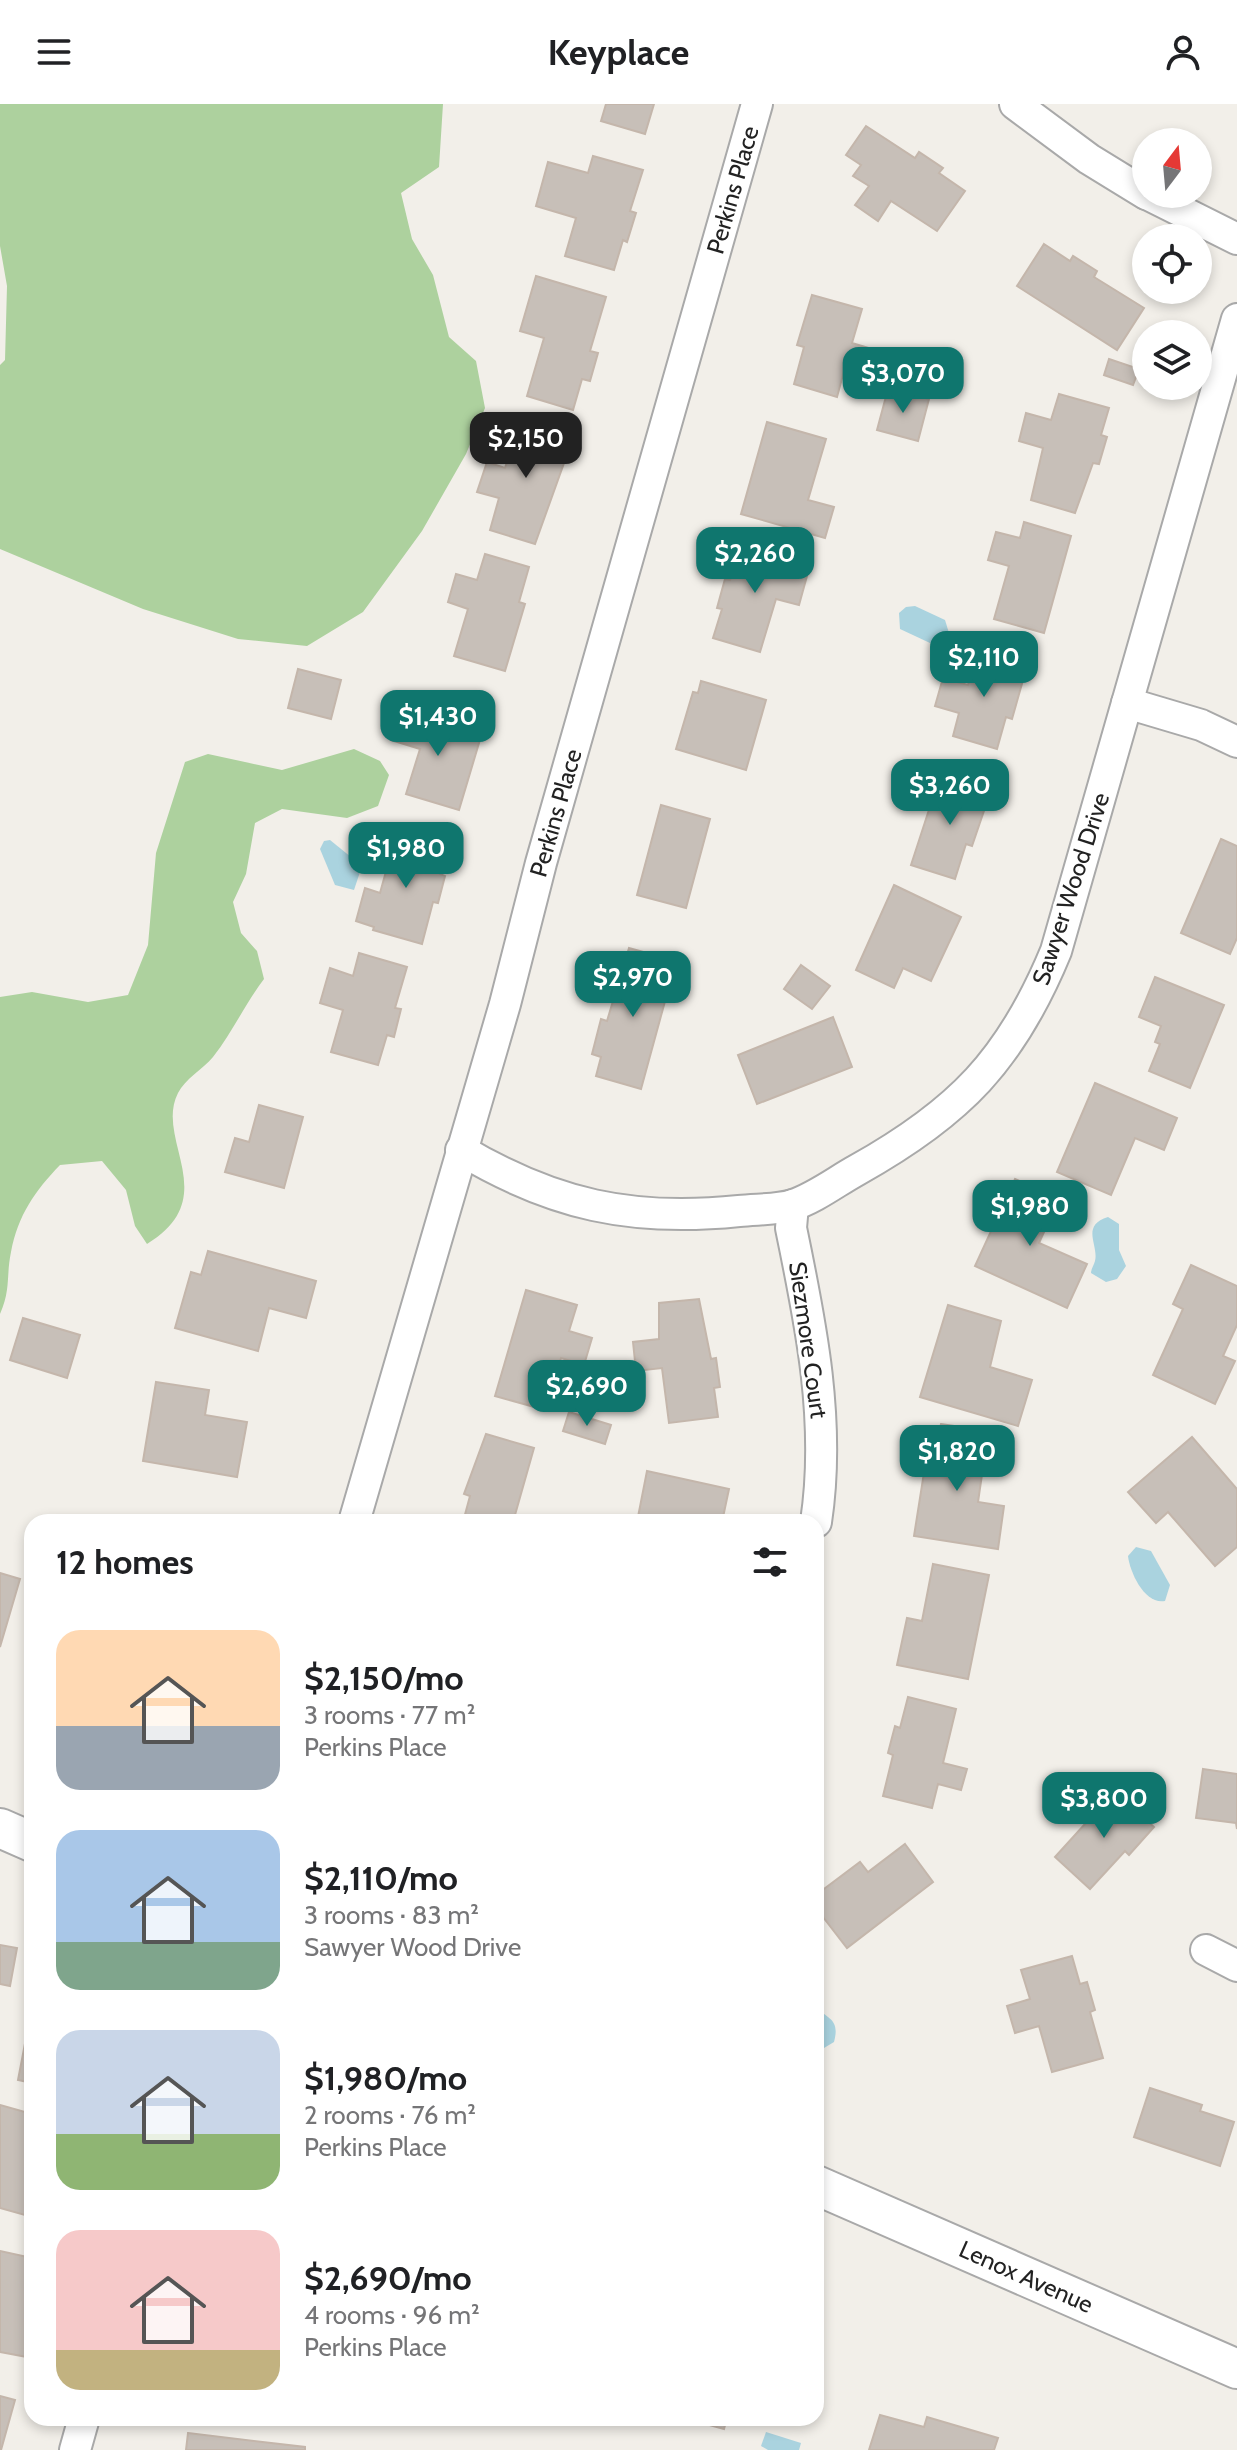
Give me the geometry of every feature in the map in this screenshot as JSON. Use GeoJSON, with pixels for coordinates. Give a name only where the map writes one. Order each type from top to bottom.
{"type":"FeatureCollection","features":[{"type":"Feature","properties":{"kind":"street","name":"Perkins Place"},"geometry":{"type":"LineString","coordinates":[[356,1514],[505,1004],[545,848],[757,104]]}},
{"type":"Feature","properties":{"kind":"street"},"geometry":{"type":"LineString","coordinates":[[1015,104],[1089,159],[1132,185]]}},
{"type":"Feature","properties":{"kind":"street"},"geometry":{"type":"LineString","coordinates":[[1174,208],[1237,239]]}},
{"type":"Feature","properties":{"kind":"street","name":"Sawyer Wood Drive"},"geometry":{"type":"LineString","coordinates":[[461,1150],[534,1188],[612,1211],[653,1215],[793,1205],[917,1136],[962,1099],[1001,1055],[1039,993],[1056,951],[1237,319]]}},
{"type":"Feature","properties":{"kind":"street"},"geometry":{"type":"LineString","coordinates":[[1127,703],[1201,725],[1237,742]]}},
{"type":"Feature","properties":{"kind":"street","name":"Siezmore Court"},"geometry":{"type":"LineString","coordinates":[[793,1205],[791,1228],[816,1364],[821,1452],[817,1514]]}},
{"type":"Feature","properties":{"kind":"street"},"geometry":{"type":"LineString","coordinates":[[0,1828],[24,1838]]}},
{"type":"Feature","properties":{"kind":"street"},"geometry":{"type":"LineString","coordinates":[[1206,1950],[1237,1966]]}},
{"type":"Feature","properties":{"kind":"street","name":"Lenox Avenue"},"geometry":{"type":"LineString","coordinates":[[824,2188],[1237,2369]]}},
{"type":"Feature","properties":{"kind":"street"},"geometry":{"type":"LineString","coordinates":[[75,2450],[82,2426]]}},
{"type":"Feature","properties":{"kind":"green space"},"geometry":{"type":"Polygon","coordinates":[[[0,104],[443,104],[439,167],[401,193],[412,239],[433,275],[449,337],[476,361],[485,408],[466,454],[422,531],[363,612],[307,646],[238,639],[143,609],[0,549],[0,365],[5,360],[7,286],[0,246],[0,104]]]}},
{"type":"Feature","properties":{"kind":"green space"},"geometry":{"type":"Polygon","coordinates":[[[354,749],[380,761],[389,775],[378,806],[347,818],[282,809],[255,823],[246,874],[233,902],[241,933],[257,951],[264,979],[213,1057],[178,1093],[173,1111],[184,1188],[181,1207],[169,1226],[147,1244],[135,1226],[126,1190],[102,1161],[60,1165],[35,1194],[18,1226],[11,1252],[6,1297],[0,1314],[0,997],[32,992],[88,1002],[128,995],[148,945],[156,853],[185,762],[208,754],[282,770],[354,749]]]}},
{"type":"Feature","properties":{"kind":"water"},"geometry":{"type":"Polygon","coordinates":[[[915,606],[945,620],[949,633],[944,641],[930,643],[900,629],[899,613],[906,607],[915,606]]]}},
{"type":"Feature","properties":{"kind":"water"},"geometry":{"type":"Polygon","coordinates":[[[330,840],[362,866],[354,890],[335,885],[320,849],[324,841],[330,840]]]}},
{"type":"Feature","properties":{"kind":"water"},"geometry":{"type":"Polygon","coordinates":[[[1108,1217],[1119,1224],[1119,1250],[1126,1266],[1117,1279],[1106,1282],[1091,1273],[1096,1255],[1092,1236],[1095,1225],[1108,1217]]]}},
{"type":"Feature","properties":{"kind":"water"},"geometry":{"type":"Polygon","coordinates":[[[1136,1547],[1151,1551],[1170,1585],[1165,1601],[1151,1598],[1135,1579],[1128,1556],[1136,1547]]]}},
{"type":"Feature","properties":{"kind":"water"},"geometry":{"type":"Polygon","coordinates":[[[824,2014],[836,2029],[834,2042],[824,2048],[824,2014]]]}},
{"type":"Feature","properties":{"kind":"water"},"geometry":{"type":"Polygon","coordinates":[[[766,2432],[801,2443],[799,2450],[768,2450],[761,2446],[766,2432]]]}},
{"type":"Feature","properties":{"kind":"building"},"geometry":{"type":"Polygon","coordinates":[[[606,104],[654,104],[645,134],[601,121],[606,104]]]}},
{"type":"Feature","properties":{"kind":"building"},"geometry":{"type":"Polygon","coordinates":[[[866,126],[915,158],[919,152],[943,168],[939,173],[965,191],[937,231],[891,201],[878,221],[855,205],[869,186],[853,176],[861,165],[846,155],[866,126]]]}},
{"type":"Feature","properties":{"kind":"building"},"geometry":{"type":"Polygon","coordinates":[[[593,156],[643,170],[630,211],[636,213],[627,242],[623,240],[614,270],[565,256],[576,218],[536,206],[548,162],[588,173],[593,156]]]}},
{"type":"Feature","properties":{"kind":"building"},"geometry":{"type":"Polygon","coordinates":[[[1044,244],[1070,261],[1073,256],[1097,271],[1094,277],[1132,301],[1132,304],[1144,308],[1136,320],[1132,320],[1132,327],[1117,350],[1017,286],[1044,244]]]}},
{"type":"Feature","properties":{"kind":"building"},"geometry":{"type":"Polygon","coordinates":[[[536,276],[606,297],[590,351],[598,353],[590,381],[582,379],[573,410],[527,396],[544,338],[520,331],[536,276]]]}},
{"type":"Feature","properties":{"kind":"building"},"geometry":{"type":"Polygon","coordinates":[[[812,295],[862,309],[852,343],[875,350],[867,377],[844,371],[837,397],[794,384],[804,347],[797,345],[812,295]]]}},
{"type":"Feature","properties":{"kind":"building"},"geometry":{"type":"Polygon","coordinates":[[[1109,359],[1132,367],[1132,385],[1104,375],[1109,359]]]}},
{"type":"Feature","properties":{"kind":"building"},"geometry":{"type":"Polygon","coordinates":[[[888,389],[929,399],[918,441],[877,430],[888,389]]]}},
{"type":"Feature","properties":{"kind":"building"},"geometry":{"type":"Polygon","coordinates":[[[1059,394],[1109,408],[1101,435],[1107,437],[1099,464],[1093,463],[1075,513],[1031,500],[1043,448],[1019,441],[1026,413],[1051,420],[1059,394]]]}},
{"type":"Feature","properties":{"kind":"building"},"geometry":{"type":"Polygon","coordinates":[[[521,417],[568,431],[558,462],[564,463],[535,544],[490,530],[499,498],[477,492],[487,462],[505,468],[521,417]]]}},
{"type":"Feature","properties":{"kind":"building"},"geometry":{"type":"Polygon","coordinates":[[[767,422],[826,439],[808,500],[834,507],[825,538],[741,514],[767,422]]]}},
{"type":"Feature","properties":{"kind":"building"},"geometry":{"type":"Polygon","coordinates":[[[1024,522],[1071,536],[1044,633],[994,619],[1009,566],[988,560],[996,532],[1020,538],[1024,522]]]}},
{"type":"Feature","properties":{"kind":"building"},"geometry":{"type":"Polygon","coordinates":[[[742,541],[788,554],[784,570],[807,576],[799,605],[776,599],[760,652],[713,638],[722,609],[717,608],[725,579],[730,580],[742,541]]]}},
{"type":"Feature","properties":{"kind":"building"},"geometry":{"type":"Polygon","coordinates":[[[485,554],[529,567],[519,602],[525,604],[505,671],[454,656],[468,609],[448,602],[456,574],[477,580],[485,554]]]}},
{"type":"Feature","properties":{"kind":"building"},"geometry":{"type":"Polygon","coordinates":[[[977,651],[1027,666],[1012,719],[1006,717],[997,749],[953,736],[959,713],[935,706],[943,678],[968,685],[977,651]]]}},
{"type":"Feature","properties":{"kind":"building"},"geometry":{"type":"Polygon","coordinates":[[[298,669],[341,680],[331,719],[288,708],[298,669]]]}},
{"type":"Feature","properties":{"kind":"building"},"geometry":{"type":"Polygon","coordinates":[[[701,681],[766,700],[746,770],[676,749],[693,692],[698,693],[701,681]]]}},
{"type":"Feature","properties":{"kind":"building"},"geometry":{"type":"Polygon","coordinates":[[[399,713],[427,721],[429,717],[482,733],[459,810],[406,794],[420,749],[391,740],[399,713]]]}},
{"type":"Feature","properties":{"kind":"building"},"geometry":{"type":"Polygon","coordinates":[[[940,776],[990,793],[972,846],[966,844],[955,879],[911,865],[940,776]]]}},
{"type":"Feature","properties":{"kind":"building"},"geometry":{"type":"Polygon","coordinates":[[[661,805],[710,819],[686,908],[637,895],[661,805]]]}},
{"type":"Feature","properties":{"kind":"building"},"geometry":{"type":"Polygon","coordinates":[[[397,832],[447,846],[440,874],[445,876],[438,903],[433,902],[422,944],[373,930],[374,927],[356,921],[365,888],[380,893],[397,832]]]}},
{"type":"Feature","properties":{"kind":"building"},"geometry":{"type":"Polygon","coordinates":[[[1221,839],[1237,846],[1237,938],[1230,954],[1181,933],[1221,839]]]}},
{"type":"Feature","properties":{"kind":"building"},"geometry":{"type":"Polygon","coordinates":[[[894,885],[961,917],[931,981],[903,968],[894,988],[856,970],[894,885]]]}},
{"type":"Feature","properties":{"kind":"building"},"geometry":{"type":"Polygon","coordinates":[[[629,948],[672,960],[666,982],[670,983],[641,1089],[596,1076],[601,1057],[592,1054],[601,1019],[607,1021],[629,948]]]}},
{"type":"Feature","properties":{"kind":"building"},"geometry":{"type":"Polygon","coordinates":[[[359,953],[407,967],[395,1008],[401,1009],[394,1037],[387,1035],[378,1065],[331,1052],[343,1010],[320,1003],[330,968],[353,976],[359,953]]]}},
{"type":"Feature","properties":{"kind":"building"},"geometry":{"type":"Polygon","coordinates":[[[801,965],[830,986],[812,1009],[784,989],[801,965]]]}},
{"type":"Feature","properties":{"kind":"building"},"geometry":{"type":"Polygon","coordinates":[[[1155,977],[1224,1005],[1190,1088],[1149,1071],[1160,1044],[1155,1042],[1161,1026],[1139,1017],[1155,977]]]}},
{"type":"Feature","properties":{"kind":"building"},"geometry":{"type":"Polygon","coordinates":[[[833,1017],[852,1067],[757,1104],[738,1055],[833,1017]]]}},
{"type":"Feature","properties":{"kind":"building"},"geometry":{"type":"Polygon","coordinates":[[[1095,1083],[1177,1118],[1164,1150],[1135,1138],[1111,1195],[1057,1172],[1095,1083]]]}},
{"type":"Feature","properties":{"kind":"building"},"geometry":{"type":"Polygon","coordinates":[[[259,1105],[303,1117],[284,1188],[225,1172],[235,1138],[249,1142],[259,1105]]]}},
{"type":"Feature","properties":{"kind":"building"},"geometry":{"type":"Polygon","coordinates":[[[1015,1179],[1059,1199],[1039,1243],[1087,1264],[1067,1308],[975,1266],[1015,1179]]]}},
{"type":"Feature","properties":{"kind":"building"},"geometry":{"type":"Polygon","coordinates":[[[208,1251],[316,1281],[306,1318],[269,1308],[258,1351],[175,1328],[191,1272],[201,1275],[208,1251]]]}},
{"type":"Feature","properties":{"kind":"building"},"geometry":{"type":"Polygon","coordinates":[[[1191,1265],[1237,1286],[1237,1325],[1223,1356],[1235,1361],[1215,1404],[1153,1375],[1183,1309],[1173,1304],[1191,1265]]]}},
{"type":"Feature","properties":{"kind":"building"},"geometry":{"type":"Polygon","coordinates":[[[526,1290],[577,1305],[569,1331],[592,1338],[584,1365],[561,1358],[545,1410],[495,1396],[526,1290]]]}},
{"type":"Feature","properties":{"kind":"building"},"geometry":{"type":"Polygon","coordinates":[[[699,1299],[711,1359],[716,1358],[720,1387],[714,1388],[718,1417],[669,1423],[662,1368],[636,1371],[633,1342],[659,1339],[659,1303],[699,1299]]]}},
{"type":"Feature","properties":{"kind":"building"},"geometry":{"type":"Polygon","coordinates":[[[948,1305],[1001,1321],[990,1367],[1032,1380],[1018,1426],[920,1397],[948,1305]]]}},
{"type":"Feature","properties":{"kind":"building"},"geometry":{"type":"Polygon","coordinates":[[[23,1318],[80,1335],[67,1378],[10,1360],[23,1318]]]}},
{"type":"Feature","properties":{"kind":"building"},"geometry":{"type":"Polygon","coordinates":[[[156,1382],[209,1390],[205,1415],[247,1422],[237,1477],[143,1461],[156,1382]]]}},
{"type":"Feature","properties":{"kind":"building"},"geometry":{"type":"Polygon","coordinates":[[[569,1412],[611,1425],[605,1444],[563,1431],[569,1412]]]}},
{"type":"Feature","properties":{"kind":"building"},"geometry":{"type":"Polygon","coordinates":[[[941,1424],[981,1430],[979,1447],[986,1447],[978,1502],[1004,1506],[998,1549],[914,1536],[926,1460],[932,1461],[941,1424]]]}},
{"type":"Feature","properties":{"kind":"building"},"geometry":{"type":"Polygon","coordinates":[[[486,1434],[534,1448],[515,1514],[465,1514],[470,1496],[464,1494],[486,1434]]]}},
{"type":"Feature","properties":{"kind":"building"},"geometry":{"type":"Polygon","coordinates":[[[1192,1437],[1237,1489],[1237,1547],[1215,1566],[1168,1512],[1156,1523],[1128,1492],[1192,1437]]]}},
{"type":"Feature","properties":{"kind":"building"},"geometry":{"type":"Polygon","coordinates":[[[647,1471],[729,1489],[724,1514],[639,1514],[647,1471]]]}},
{"type":"Feature","properties":{"kind":"building"},"geometry":{"type":"Polygon","coordinates":[[[933,1564],[989,1575],[968,1679],[897,1665],[907,1618],[922,1621],[933,1564]]]}},
{"type":"Feature","properties":{"kind":"building"},"geometry":{"type":"Polygon","coordinates":[[[0,1573],[20,1579],[0,1647],[0,1573]]]}},
{"type":"Feature","properties":{"kind":"building"},"geometry":{"type":"Polygon","coordinates":[[[908,1697],[956,1709],[943,1763],[967,1769],[961,1790],[938,1784],[932,1808],[883,1796],[893,1755],[888,1753],[895,1726],[900,1728],[908,1697]]]}},
{"type":"Feature","properties":{"kind":"building"},"geometry":{"type":"Polygon","coordinates":[[[1203,1769],[1237,1774],[1237,1829],[1236,1823],[1196,1818],[1203,1769]]]}},
{"type":"Feature","properties":{"kind":"building"},"geometry":{"type":"Polygon","coordinates":[[[1115,1791],[1154,1827],[1129,1855],[1125,1851],[1090,1889],[1055,1857],[1115,1791]]]}},
{"type":"Feature","properties":{"kind":"building"},"geometry":{"type":"Polygon","coordinates":[[[905,1844],[933,1882],[847,1948],[824,1918],[824,1889],[860,1862],[868,1872],[905,1844]]]}},
{"type":"Feature","properties":{"kind":"building"},"geometry":{"type":"Polygon","coordinates":[[[0,1945],[17,1948],[10,1986],[0,1984],[0,1945]]]}},
{"type":"Feature","properties":{"kind":"building"},"geometry":{"type":"Polygon","coordinates":[[[1072,1956],[1080,1984],[1087,1982],[1095,2010],[1090,2012],[1103,2058],[1052,2072],[1039,2026],[1015,2033],[1007,2006],[1030,1999],[1021,1970],[1072,1956]]]}},
{"type":"Feature","properties":{"kind":"building"},"geometry":{"type":"Polygon","coordinates":[[[24,2049],[24,2081],[18,2080],[24,2049]]]}},
{"type":"Feature","properties":{"kind":"building"},"geometry":{"type":"Polygon","coordinates":[[[1150,2088],[1202,2105],[1200,2111],[1234,2122],[1220,2166],[1134,2137],[1150,2088]]]}},
{"type":"Feature","properties":{"kind":"building"},"geometry":{"type":"Polygon","coordinates":[[[0,2105],[24,2112],[24,2215],[0,2208],[0,2105]]]}},
{"type":"Feature","properties":{"kind":"building"},"geometry":{"type":"Polygon","coordinates":[[[0,2251],[24,2256],[24,2356],[0,2352],[0,2251]]]}},
{"type":"Feature","properties":{"kind":"building"},"geometry":{"type":"Polygon","coordinates":[[[0,2396],[15,2400],[1,2450],[0,2450],[0,2396]]]}},
{"type":"Feature","properties":{"kind":"building"},"geometry":{"type":"Polygon","coordinates":[[[880,2415],[924,2427],[927,2417],[998,2438],[994,2450],[869,2450],[880,2415]]]}},
{"type":"Feature","properties":{"kind":"building"},"geometry":{"type":"Polygon","coordinates":[[[188,2433],[305,2447],[305,2450],[186,2450],[188,2433]]]}}]}
